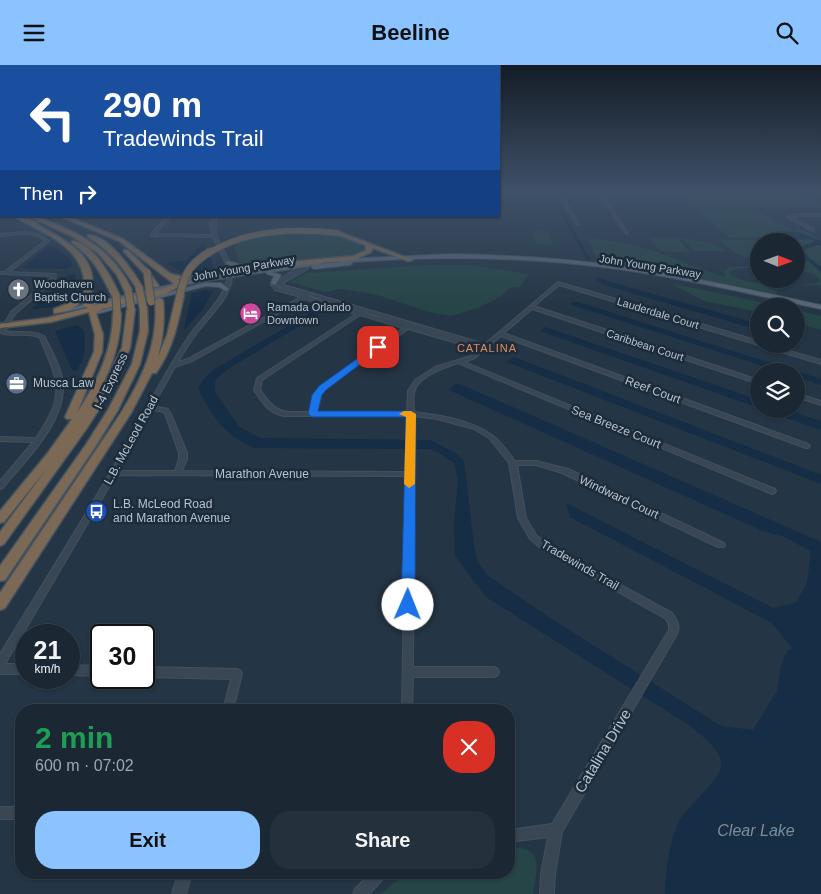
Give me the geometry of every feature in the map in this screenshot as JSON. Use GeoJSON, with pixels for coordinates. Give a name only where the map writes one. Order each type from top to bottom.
{"type":"FeatureCollection","features":[{"type":"Feature","properties":{"kind":"highway"},"geometry":{"type":"LineString","coordinates":[[34,475],[75,407],[94,364],[99,344],[88,294],[88,275],[80,256],[47,231]]}},
{"type":"Feature","properties":{"kind":"highway"},"geometry":{"type":"LineString","coordinates":[[0,519],[79,415],[101,377],[116,336],[111,280],[101,265],[88,253],[53,231]]}},
{"type":"Feature","properties":{"kind":"highway","name":"I-4 Express"},"geometry":{"type":"LineString","coordinates":[[0,541],[82,428],[108,387],[126,348],[131,309],[128,290],[119,271],[103,253],[66,231]]}},
{"type":"Feature","properties":{"kind":"highway","name":"I-4 Express"},"geometry":{"type":"LineString","coordinates":[[0,576],[114,410],[136,364],[144,331],[143,307],[139,288],[131,271],[121,258],[104,244],[81,231]]}},
{"type":"Feature","properties":{"kind":"highway"},"geometry":{"type":"LineString","coordinates":[[92,231],[116,244],[132,256],[147,272],[155,286],[159,335],[143,384]]}},
{"type":"Feature","properties":{"kind":"highway"},"geometry":{"type":"LineString","coordinates":[[2,327],[92,312],[162,292],[177,284],[177,280],[121,239],[100,231]]}},
{"type":"Feature","properties":{"kind":"highway"},"geometry":{"type":"LineString","coordinates":[[0,604],[126,413],[143,384],[157,367],[165,352],[185,276],[192,266],[205,255],[226,245],[253,237],[295,231]]}},
{"type":"Feature","properties":{"kind":"highway"},"geometry":{"type":"LineString","coordinates":[[317,231],[337,233],[410,260]]}},
{"type":"Feature","properties":{"kind":"highway"},"geometry":{"type":"LineString","coordinates":[[243,267],[354,257],[368,252],[370,248],[367,244]]}},
{"type":"Feature","properties":{"kind":"highway"},"geometry":{"type":"LineString","coordinates":[[144,331],[155,301],[147,272]]}},
{"type":"Feature","properties":{"kind":"highway"},"geometry":{"type":"LineString","coordinates":[[172,276],[206,282]]}},
{"type":"Feature","properties":{"kind":"highway"},"geometry":{"type":"LineString","coordinates":[[2,327],[10,318],[53,312],[75,305],[88,294]]}},
{"type":"Feature","properties":{"kind":"highway"},"geometry":{"type":"LineString","coordinates":[[92,312],[113,298]]}},
{"type":"Feature","properties":{"kind":"highway"},"geometry":{"type":"LineString","coordinates":[[53,312],[67,314],[113,311]]}},
{"type":"Feature","properties":{"kind":"highway"},"geometry":{"type":"LineString","coordinates":[[45,321],[67,314]]}},
{"type":"Feature","properties":{"kind":"main road","name":"John Young Parkway"},"geometry":{"type":"LineString","coordinates":[[230,277],[401,257],[498,257],[600,265],[692,280],[821,307]]}},
{"type":"Feature","properties":{"kind":"main road","name":"John Young Parkway"},"geometry":{"type":"LineString","coordinates":[[113,311],[206,282],[286,267],[410,260],[500,261],[602,269],[695,284],[821,311]]}},
{"type":"Feature","properties":{"kind":"main road"},"geometry":{"type":"LineString","coordinates":[[228,263],[254,269],[286,267]]}},
{"type":"Feature","properties":{"kind":"main road"},"geometry":{"type":"LineString","coordinates":[[269,273],[278,275],[274,283]]}},
{"type":"Feature","properties":{"kind":"main road","name":"John Young Parkway"},"geometry":{"type":"LineString","coordinates":[[113,298],[177,284],[206,282]]}},
{"type":"Feature","properties":{"kind":"main road"},"geometry":{"type":"LineString","coordinates":[[206,282],[221,285],[226,289]]}},
{"type":"Feature","properties":{"kind":"main road"},"geometry":{"type":"LineString","coordinates":[[67,314],[92,312]]}},
{"type":"Feature","properties":{"kind":"street"},"geometry":{"type":"LineString","coordinates":[[156,231],[152,235],[214,236]]}},
{"type":"Feature","properties":{"kind":"street"},"geometry":{"type":"LineString","coordinates":[[213,231],[228,263],[230,277]]}},
{"type":"Feature","properties":{"kind":"street"},"geometry":{"type":"LineString","coordinates":[[0,235],[32,233],[43,236],[47,241],[0,277]]}},
{"type":"Feature","properties":{"kind":"street"},"geometry":{"type":"LineString","coordinates":[[0,240],[6,235]]}},
{"type":"Feature","properties":{"kind":"street"},"geometry":{"type":"LineString","coordinates":[[303,267],[274,283],[274,286],[277,289],[484,348]]}},
{"type":"Feature","properties":{"kind":"street"},"geometry":{"type":"LineString","coordinates":[[303,267],[280,284],[307,296]]}},
{"type":"Feature","properties":{"kind":"street"},"geometry":{"type":"LineString","coordinates":[[3,273],[49,273],[54,275],[53,279],[13,313],[10,318],[17,325],[18,330],[25,333]]}},
{"type":"Feature","properties":{"kind":"street","name":"L.B. McLeod Road"},"geometry":{"type":"LineString","coordinates":[[0,663],[114,473],[149,407],[193,335],[226,289],[230,277]]}},
{"type":"Feature","properties":{"kind":"street","name":"Lauderdale Court"},"geometry":{"type":"LineString","coordinates":[[532,307],[558,283],[750,341]]}},
{"type":"Feature","properties":{"kind":"street"},"geometry":{"type":"LineString","coordinates":[[174,366],[190,360],[307,296]]}},
{"type":"Feature","properties":{"kind":"street"},"geometry":{"type":"LineString","coordinates":[[407,704],[410,391],[417,381],[437,368],[473,357],[532,307]]}},
{"type":"Feature","properties":{"kind":"street","name":"Caribbean Court"},"geometry":{"type":"LineString","coordinates":[[532,307],[750,379]]}},
{"type":"Feature","properties":{"kind":"street"},"geometry":{"type":"LineString","coordinates":[[361,312],[259,379],[257,390],[271,409],[276,413],[411,414],[438,417],[476,428],[491,437],[513,463]]}},
{"type":"Feature","properties":{"kind":"street"},"geometry":{"type":"LineString","coordinates":[[312,414],[317,395],[322,388],[409,326]]}},
{"type":"Feature","properties":{"kind":"street"},"geometry":{"type":"LineString","coordinates":[[0,487],[35,442],[52,415],[60,386],[42,337],[37,334],[2,327]]}},
{"type":"Feature","properties":{"kind":"street","name":"Reef Court"},"geometry":{"type":"LineString","coordinates":[[501,334],[806,446]]}},
{"type":"Feature","properties":{"kind":"street","name":"Lauderdale Court"},"geometry":{"type":"LineString","coordinates":[[790,353],[821,362]]}},
{"type":"Feature","properties":{"kind":"street","name":"Sea Breeze Court"},"geometry":{"type":"LineString","coordinates":[[460,362],[772,491]]}},
{"type":"Feature","properties":{"kind":"street"},"geometry":{"type":"LineString","coordinates":[[805,398],[821,403]]}},
{"type":"Feature","properties":{"kind":"street"},"geometry":{"type":"LineString","coordinates":[[149,407],[166,410],[168,414],[183,453],[183,459],[177,474]]}},
{"type":"Feature","properties":{"kind":"street"},"geometry":{"type":"LineString","coordinates":[[0,439],[35,442]]}},
{"type":"Feature","properties":{"kind":"street"},"geometry":{"type":"LineString","coordinates":[[0,444],[35,442]]}},
{"type":"Feature","properties":{"kind":"street","name":"Windward Court"},"geometry":{"type":"LineString","coordinates":[[513,463],[536,463],[565,471],[721,545]]}},
{"type":"Feature","properties":{"kind":"street","name":"Tradewinds Trail"},"geometry":{"type":"LineString","coordinates":[[513,463],[522,518],[533,537],[546,548],[669,616]]}},
{"type":"Feature","properties":{"kind":"street","name":"Marathon Avenue"},"geometry":{"type":"LineString","coordinates":[[114,473],[410,474]]}},
{"type":"Feature","properties":{"kind":"street","name":"Catalina Drive"},"geometry":{"type":"LineString","coordinates":[[547,894],[548,874],[556,830],[674,631],[674,624],[669,616]]}},
{"type":"Feature","properties":{"kind":"street"},"geometry":{"type":"LineString","coordinates":[[0,669],[15,669]]}},
{"type":"Feature","properties":{"kind":"street"},"geometry":{"type":"LineString","coordinates":[[155,672],[237,674],[230,704]]}},
{"type":"Feature","properties":{"kind":"street"},"geometry":{"type":"LineString","coordinates":[[408,672],[494,672]]}},
{"type":"Feature","properties":{"kind":"street"},"geometry":{"type":"LineString","coordinates":[[0,813],[15,813]]}},
{"type":"Feature","properties":{"kind":"street"},"geometry":{"type":"LineString","coordinates":[[515,835],[556,830]]}},
{"type":"Feature","properties":{"kind":"street"},"geometry":{"type":"LineString","coordinates":[[179,894],[183,879]]}},
{"type":"Feature","properties":{"kind":"street"},"geometry":{"type":"LineString","coordinates":[[360,894],[374,879]]}},
{"type":"Feature","properties":{"kind":"green space"},"geometry":{"type":"Polygon","coordinates":[[[288,231],[333,231],[351,238],[363,249],[358,255],[258,266],[239,262],[234,248],[239,240],[288,231]]]}},
{"type":"Feature","properties":{"kind":"green space"},"geometry":{"type":"Polygon","coordinates":[[[531,231],[547,231],[554,245],[536,244],[531,231]]]}},
{"type":"Feature","properties":{"kind":"green space"},"geometry":{"type":"Polygon","coordinates":[[[721,231],[803,231],[821,240],[821,285],[805,285],[820,281],[814,274],[805,272],[805,268],[808,269],[805,267],[805,233],[750,233],[750,237],[728,237],[721,231]]]}},
{"type":"Feature","properties":{"kind":"green space"},"geometry":{"type":"Polygon","coordinates":[[[649,238],[678,238],[689,252],[661,251],[649,238]]]}},
{"type":"Feature","properties":{"kind":"green space"},"geometry":{"type":"Polygon","coordinates":[[[681,238],[709,242],[727,251],[695,251],[681,238]]]}},
{"type":"Feature","properties":{"kind":"green space"},"geometry":{"type":"Polygon","coordinates":[[[588,239],[607,240],[641,247],[725,277],[724,271],[730,267],[750,266],[750,268],[740,268],[729,272],[734,277],[750,281],[750,288],[769,288],[778,294],[597,259],[588,239]]]}},
{"type":"Feature","properties":{"kind":"green space"},"geometry":{"type":"Polygon","coordinates":[[[719,239],[750,240],[750,258],[741,256],[719,239]]]}},
{"type":"Feature","properties":{"kind":"green space"},"geometry":{"type":"Polygon","coordinates":[[[427,265],[471,265],[528,274],[520,287],[510,288],[501,296],[478,308],[451,316],[432,313],[374,294],[341,289],[325,292],[290,282],[307,273],[427,265]]]}},
{"type":"Feature","properties":{"kind":"green space"},"geometry":{"type":"Polygon","coordinates":[[[670,283],[750,300],[750,310],[704,301],[670,283]]]}},
{"type":"Feature","properties":{"kind":"green space"},"geometry":{"type":"Polygon","coordinates":[[[805,312],[821,316],[821,330],[805,326],[805,312]]]}},
{"type":"Feature","properties":{"kind":"green space"},"geometry":{"type":"Polygon","coordinates":[[[515,848],[528,850],[536,859],[537,865],[533,894],[380,894],[399,879],[515,879],[515,848]]]}},
{"type":"Feature","properties":{"kind":"water"},"geometry":{"type":"Polygon","coordinates":[[[779,231],[801,233],[778,233],[777,232],[779,231]]]}},
{"type":"Feature","properties":{"kind":"water"},"geometry":{"type":"Polygon","coordinates":[[[805,234],[821,241],[821,246],[818,245],[805,249],[805,245],[814,242],[813,240],[805,240],[805,234]]]}},
{"type":"Feature","properties":{"kind":"water"},"geometry":{"type":"Polygon","coordinates":[[[203,243],[213,265],[210,271],[185,274],[167,263],[186,260],[203,243]]]}},
{"type":"Feature","properties":{"kind":"water"},"geometry":{"type":"Polygon","coordinates":[[[53,246],[68,257],[73,266],[67,269],[22,268],[47,247],[53,246]]]}},
{"type":"Feature","properties":{"kind":"water"},"geometry":{"type":"Polygon","coordinates":[[[805,253],[809,258],[821,266],[821,272],[805,259],[805,253]]]}},
{"type":"Feature","properties":{"kind":"water"},"geometry":{"type":"Polygon","coordinates":[[[76,274],[72,300],[55,307],[32,309],[68,275],[76,274]]]}},
{"type":"Feature","properties":{"kind":"water"},"geometry":{"type":"Polygon","coordinates":[[[594,278],[605,279],[750,321],[750,327],[604,285],[594,278]]]}},
{"type":"Feature","properties":{"kind":"water"},"geometry":{"type":"Polygon","coordinates":[[[205,290],[213,291],[202,310],[184,330],[192,293],[205,290]]]}},
{"type":"Feature","properties":{"kind":"water"},"geometry":{"type":"Polygon","coordinates":[[[571,302],[578,302],[771,363],[754,363],[572,305],[571,302]]]}},
{"type":"Feature","properties":{"kind":"water","name":"Clear Lake"},"geometry":{"type":"Polygon","coordinates":[[[322,306],[329,308],[228,369],[218,377],[215,382],[215,392],[239,427],[261,438],[431,440],[457,454],[464,461],[477,561],[487,575],[544,614],[721,726],[753,730],[777,691],[781,666],[787,651],[792,648],[772,623],[570,517],[566,503],[773,608],[796,603],[807,583],[811,551],[782,536],[765,532],[449,390],[456,384],[462,385],[821,542],[821,894],[665,894],[669,856],[676,828],[684,814],[720,771],[721,765],[718,754],[711,744],[692,727],[486,597],[455,556],[454,524],[458,479],[454,463],[429,449],[254,448],[236,438],[220,424],[198,388],[204,379],[213,370],[322,306]]]}},
{"type":"Feature","properties":{"kind":"water"},"geometry":{"type":"Polygon","coordinates":[[[77,325],[84,331],[85,341],[83,357],[76,371],[72,370],[55,331],[77,325]]]}},
{"type":"Feature","properties":{"kind":"water"},"geometry":{"type":"Polygon","coordinates":[[[545,327],[750,397],[750,405],[540,331],[545,327]]]}},
{"type":"Feature","properties":{"kind":"water"},"geometry":{"type":"Polygon","coordinates":[[[514,357],[821,475],[821,484],[507,362],[514,357]]]}},
{"type":"Feature","properties":{"kind":"water"},"geometry":{"type":"Polygon","coordinates":[[[805,374],[821,379],[821,385],[805,380],[805,374]]]}},
{"type":"Feature","properties":{"kind":"water"},"geometry":{"type":"Polygon","coordinates":[[[805,416],[821,421],[821,430],[787,418],[805,418],[805,416]]]}},
{"type":"Feature","properties":{"kind":"waterway"},"geometry":{"type":"LineString","coordinates":[[572,231],[589,260]]}},
{"type":"Feature","properties":{"kind":"slow traffic"},"geometry":{"type":"LineString","coordinates":[[404,414],[411,414],[409,484]]}},
{"type":"Feature","properties":{"kind":"place","name":"Woodhaven Baptist Church"},"geometry":{"type":"Point","coordinates":[18,290]}},
{"type":"Feature","properties":{"kind":"place","name":"Ramada Orlando Downtown"},"geometry":{"type":"Point","coordinates":[251,313]}},
{"type":"Feature","properties":{"kind":"place","name":"Musca Law"},"geometry":{"type":"Point","coordinates":[17,383]}},
{"type":"Feature","properties":{"kind":"place","name":"L.B. McLeod Road and Marathon Avenue"},"geometry":{"type":"Point","coordinates":[97,511]}},
{"type":"Feature","properties":{"kind":"district","name":"CATALINA"},"geometry":{"type":"Point","coordinates":[487,348]}},
{"type":"Feature","properties":{"kind":"route"},"geometry":{"type":"LineString","coordinates":[[378,347],[322,388],[317,395],[312,414],[411,414],[408,605]]}}]}
